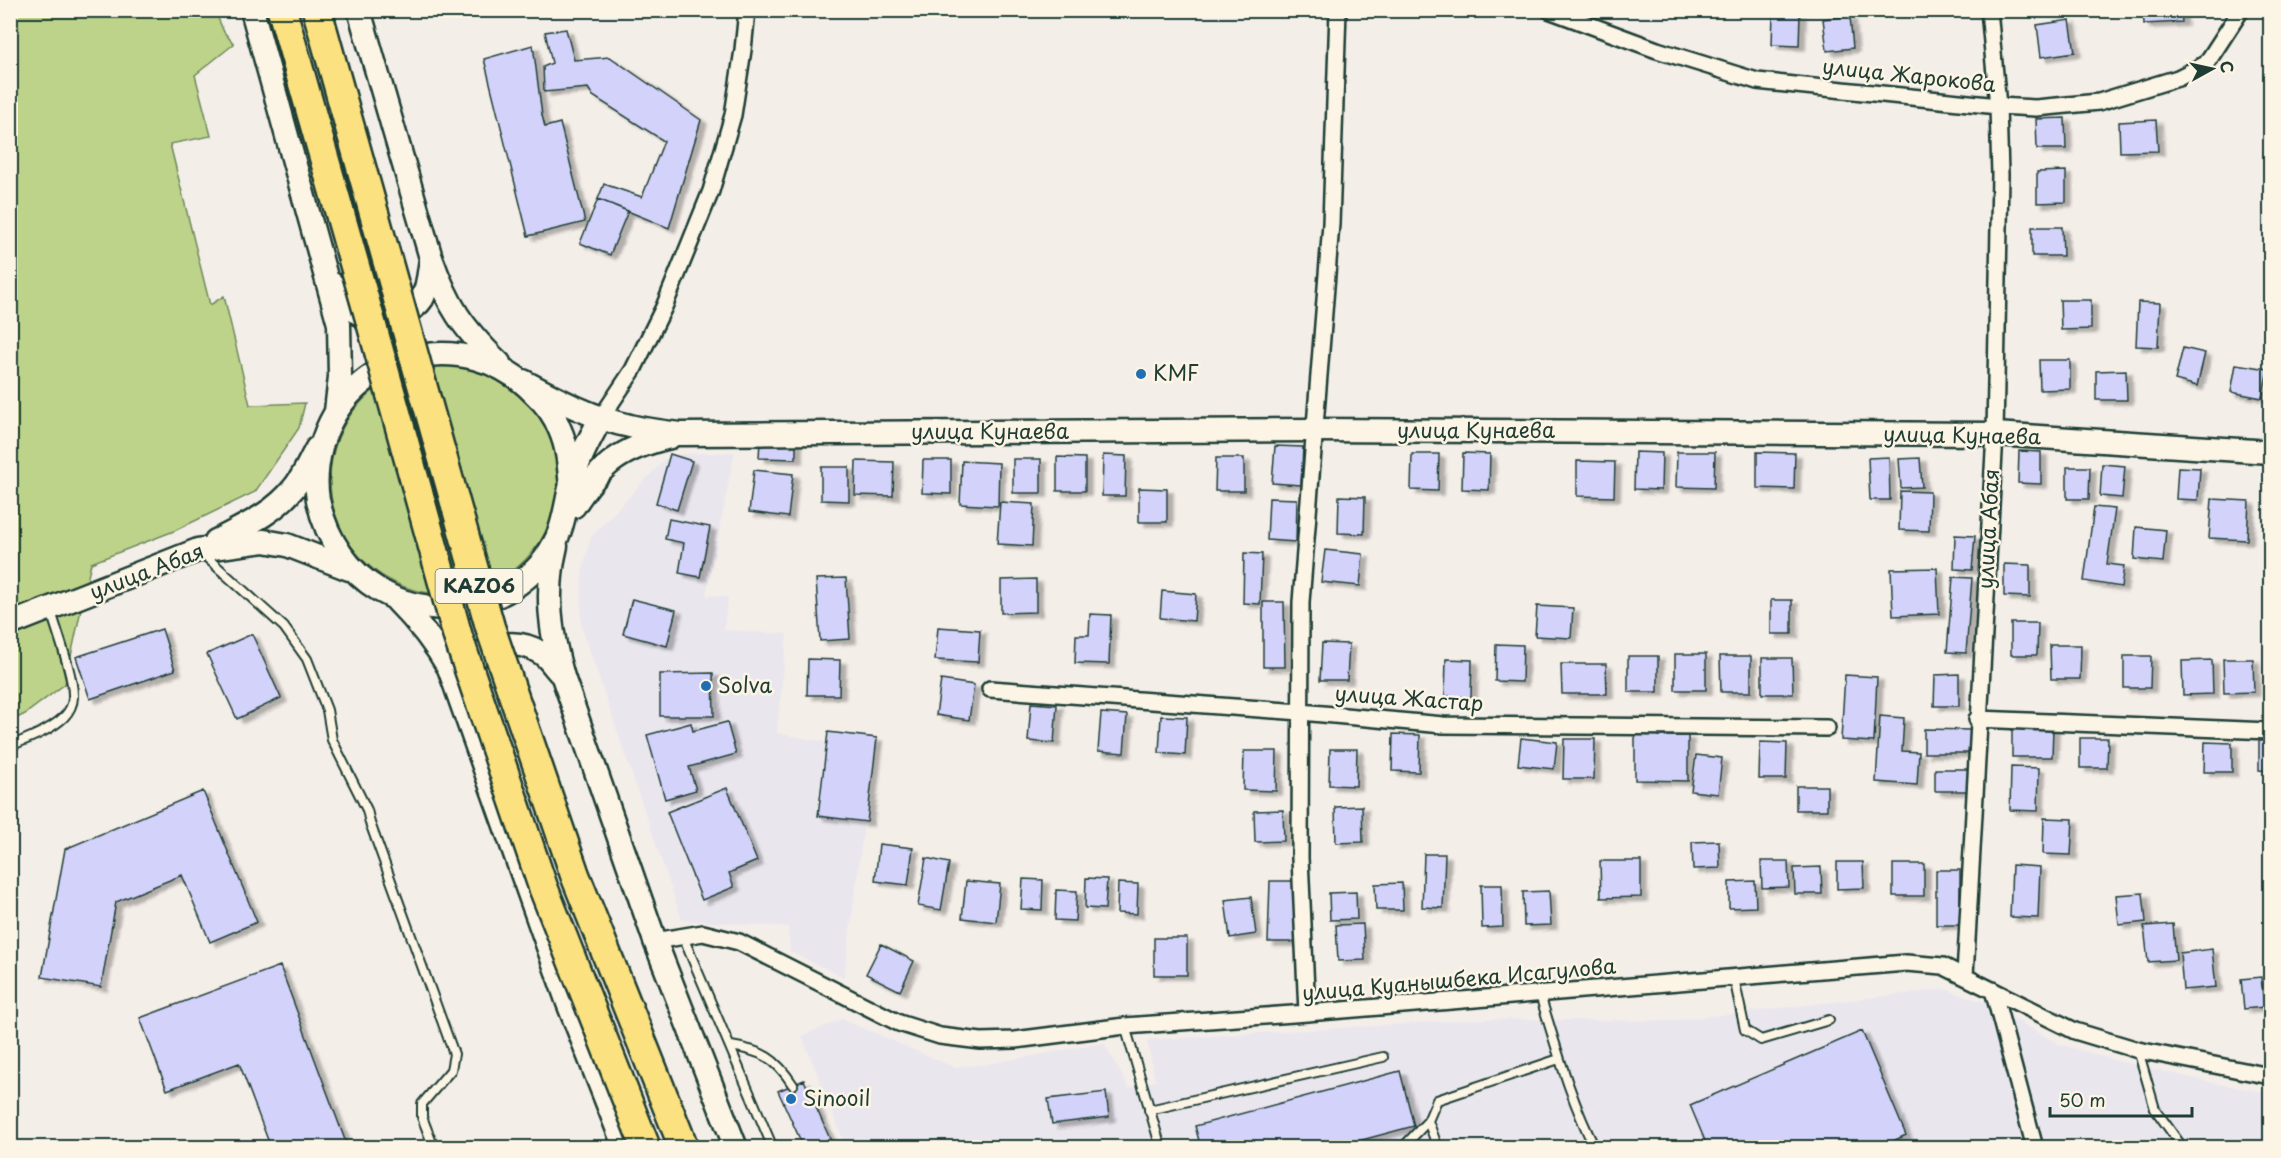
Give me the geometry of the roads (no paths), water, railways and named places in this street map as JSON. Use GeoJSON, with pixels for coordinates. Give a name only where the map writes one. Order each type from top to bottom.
{"type":"FeatureCollection","features":[{"type":"Feature","properties":{"kind":"highway","name":"KАZ06"},"geometry":{"type":"LineString","coordinates":[[282,10],[458,637],[543,887],[646,1148]]}},
{"type":"Feature","properties":{"kind":"highway","name":"KАZ06"},"geometry":{"type":"LineString","coordinates":[[317,10],[490,627],[575,875],[684,1148]]}},
{"type":"Feature","properties":{"kind":"main road"},"geometry":{"type":"LineString","coordinates":[[252,10],[339,324],[341,351],[335,413]]}},
{"type":"Feature","properties":{"kind":"main road"},"geometry":{"type":"LineString","coordinates":[[359,10],[431,258],[444,294],[461,322],[480,345],[504,368],[557,399],[601,418],[629,426],[680,434]]}},
{"type":"Feature","properties":{"kind":"main road"},"geometry":{"type":"LineString","coordinates":[[327,279],[352,309],[368,319],[382,321],[396,318],[411,310],[422,300],[431,258]]}},
{"type":"Feature","properties":{"kind":"main road"},"geometry":{"type":"LineString","coordinates":[[198,549],[264,516],[295,488],[335,413],[352,391],[373,374],[398,361],[424,354],[452,353],[470,356],[504,368]]}},
{"type":"Feature","properties":{"kind":"main road"},"geometry":{"type":"LineString","coordinates":[[523,381],[544,403],[560,428],[569,457],[571,487]]}},
{"type":"Feature","properties":{"kind":"main road"},"geometry":{"type":"LineString","coordinates":[[601,418],[589,440],[571,487],[549,584],[549,614],[553,643],[655,941],[736,1148]]}},
{"type":"Feature","properties":{"kind":"main road","name":"улица Кунаева"},"geometry":{"type":"LineString","coordinates":[[680,434],[1316,430],[1995,434],[2271,452]]}},
{"type":"Feature","properties":{"kind":"main road"},"geometry":{"type":"LineString","coordinates":[[325,433],[317,462],[317,492],[323,521],[335,548],[354,572],[373,587],[393,598],[420,606],[447,608],[474,605],[500,595],[523,580],[542,561],[590,481],[618,455],[647,442],[680,434]]}},
{"type":"Feature","properties":{"kind":"main road","name":"улица Абая"},"geometry":{"type":"LineString","coordinates":[[10,624],[51,610],[198,549],[264,542],[287,544],[354,572]]}},
{"type":"Feature","properties":{"kind":"main road"},"geometry":{"type":"LineString","coordinates":[[393,598],[418,622],[436,645],[449,668],[568,1003],[625,1148]]}},
{"type":"Feature","properties":{"kind":"main road"},"geometry":{"type":"LineString","coordinates":[[460,701],[464,678],[472,661],[487,650],[504,644],[523,645],[542,653],[563,677]]}},
{"type":"Feature","properties":{"kind":"street"},"geometry":{"type":"LineString","coordinates":[[601,418],[633,370],[664,308],[711,191],[733,115],[747,10]]}},
{"type":"Feature","properties":{"kind":"street"},"geometry":{"type":"LineString","coordinates":[[1307,1013],[1300,858],[1300,602],[1316,430],[1331,224],[1338,10]]}},
{"type":"Feature","properties":{"kind":"street","name":"улица Жарокова"},"geometry":{"type":"LineString","coordinates":[[1549,10],[1657,50],[1756,81],[2036,108],[2099,102],[2178,78],[2206,64],[2241,10]]}},
{"type":"Feature","properties":{"kind":"street","name":"улица Абая"},"geometry":{"type":"LineString","coordinates":[[1965,976],[1977,719],[1995,434],[2000,175],[1998,106],[1989,10]]}},
{"type":"Feature","properties":{"kind":"street","name":"улица Жастар"},"geometry":{"type":"LineString","coordinates":[[990,689],[1443,725],[1827,728]]}},
{"type":"Feature","properties":{"kind":"street"},"geometry":{"type":"LineString","coordinates":[[1977,719],[2271,731]]}},
{"type":"Feature","properties":{"kind":"street","name":"улица Куанышбека Исагулова"},"geometry":{"type":"LineString","coordinates":[[655,941],[703,933],[739,942],[899,1023],[940,1036],[981,1041],[1015,1040],[1125,1026],[1906,963],[1943,966],[2075,1031],[2138,1050],[2271,1076]]}},
{"type":"Feature","properties":{"kind":"street"},"geometry":{"type":"LineString","coordinates":[[1993,990],[2034,1148]]}},
{"type":"Feature","properties":{"kind":"lane"},"geometry":{"type":"LineString","coordinates":[[198,549],[284,627],[307,659],[327,710],[332,740],[367,810],[454,1054],[451,1070],[423,1104],[422,1117],[434,1148]]}},
{"type":"Feature","properties":{"kind":"lane"},"geometry":{"type":"LineString","coordinates":[[10,746],[48,729],[64,717],[71,708],[74,698],[72,685],[51,610]]}},
{"type":"Feature","properties":{"kind":"lane"},"geometry":{"type":"LineString","coordinates":[[683,936],[773,1148]]}},
{"type":"Feature","properties":{"kind":"lane"},"geometry":{"type":"LineString","coordinates":[[1734,978],[1745,1030],[1761,1040],[1828,1020]]}},
{"type":"Feature","properties":{"kind":"lane"},"geometry":{"type":"LineString","coordinates":[[1540,994],[1559,1059],[1583,1124],[1595,1148]]}},
{"type":"Feature","properties":{"kind":"lane"},"geometry":{"type":"LineString","coordinates":[[1125,1026],[1161,1148]]}},
{"type":"Feature","properties":{"kind":"lane"},"geometry":{"type":"LineString","coordinates":[[731,1046],[757,1050],[782,1068],[793,1085]]}},
{"type":"Feature","properties":{"kind":"lane"},"geometry":{"type":"LineString","coordinates":[[2138,1050],[2155,1109],[2183,1148]]}},
{"type":"Feature","properties":{"kind":"lane"},"geometry":{"type":"LineString","coordinates":[[1149,1110],[1383,1057]]}},
{"type":"Feature","properties":{"kind":"lane"},"geometry":{"type":"LineString","coordinates":[[1397,1148],[1407,1146],[1428,1121],[1437,1100],[1559,1059]]}},
{"type":"Feature","properties":{"kind":"lane"},"geometry":{"type":"LineString","coordinates":[[1428,1121],[1438,1148]]}},
{"type":"Feature","properties":{"kind":"place","name":"KMF"},"geometry":{"type":"Point","coordinates":[1141,374]}},
{"type":"Feature","properties":{"kind":"place","name":"Solva"},"geometry":{"type":"Point","coordinates":[706,686]}},
{"type":"Feature","properties":{"kind":"place","name":"Sinooil"},"geometry":{"type":"Point","coordinates":[791,1099]}}]}
